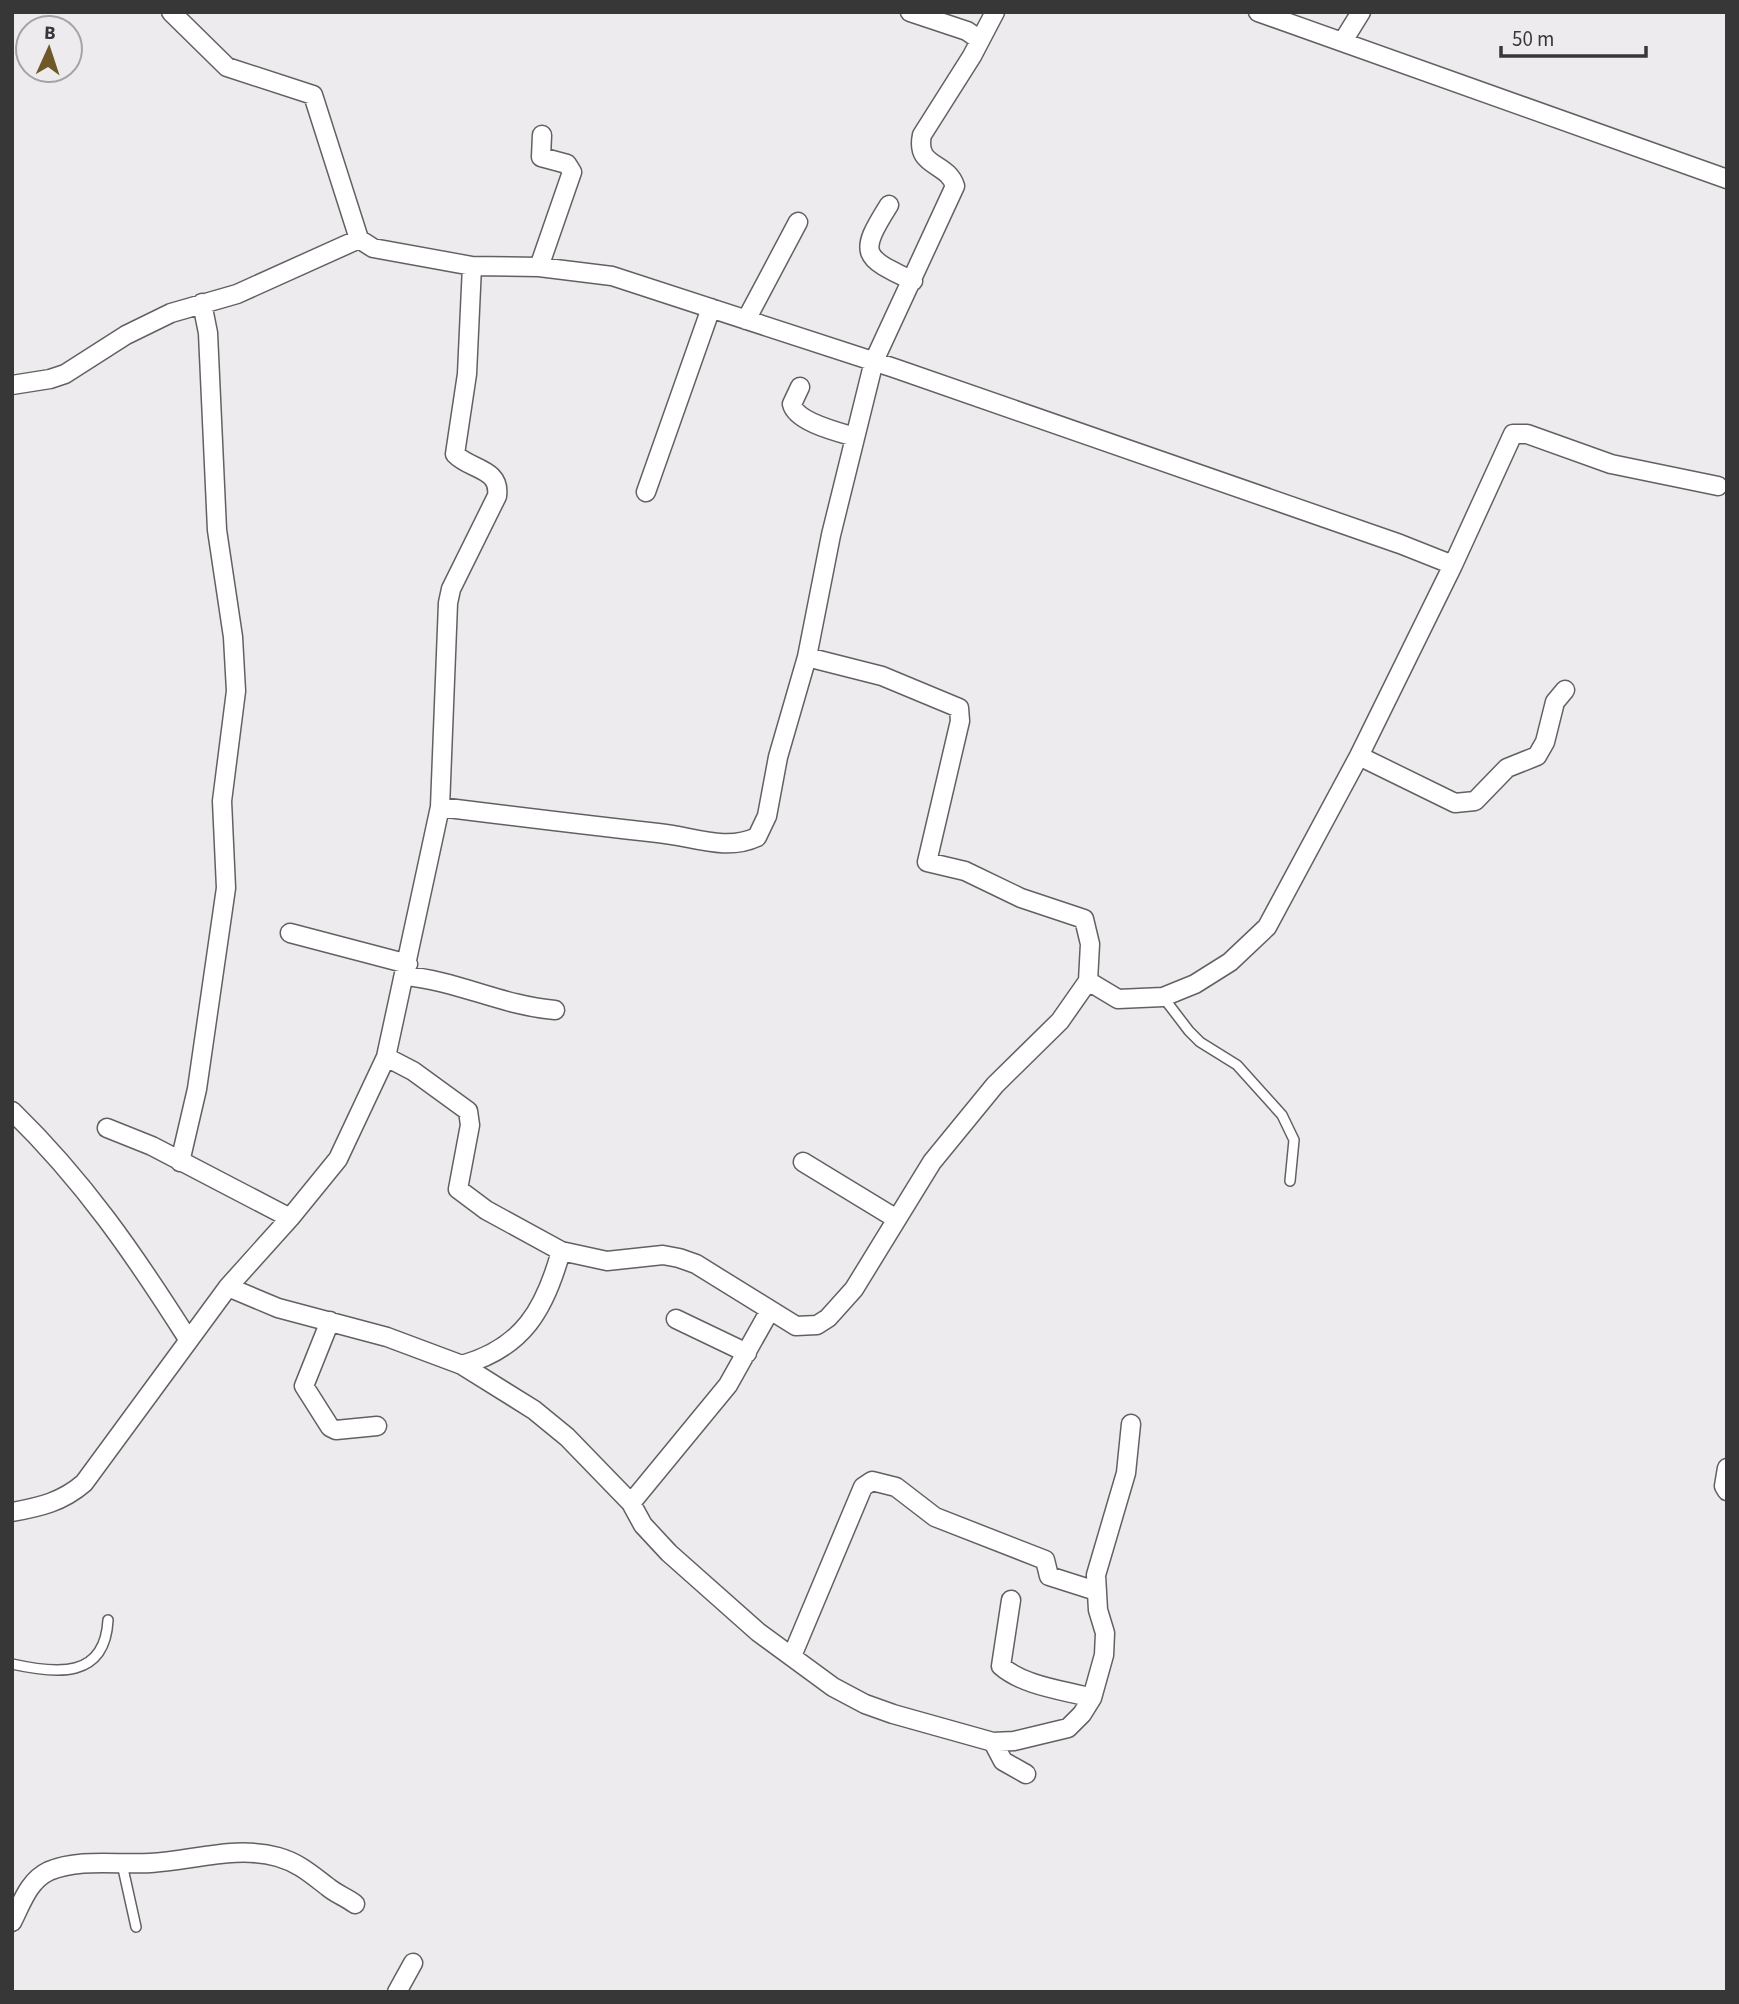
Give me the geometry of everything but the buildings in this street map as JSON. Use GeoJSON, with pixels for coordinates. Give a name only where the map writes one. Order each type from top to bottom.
{"type":"FeatureCollection","features":[{"type":"Feature","properties":{"kind":"street"},"geometry":{"type":"LineString","coordinates":[[171,12],[227,67],[313,95],[359,239],[373,248],[472,266],[539,267],[612,276],[874,361],[1454,565]]}},
{"type":"Feature","properties":{"kind":"street"},"geometry":{"type":"LineString","coordinates":[[910,12],[967,32],[980,40]]}},
{"type":"Feature","properties":{"kind":"street"},"geometry":{"type":"LineString","coordinates":[[440,807],[662,833],[719,844],[743,844],[757,837],[767,816],[778,757],[807,657],[831,535],[874,361],[955,186],[952,176],[923,156],[919,148],[922,135],[995,12]]}},
{"type":"Feature","properties":{"kind":"street"},"geometry":{"type":"LineString","coordinates":[[1258,12],[1727,179]]}},
{"type":"Feature","properties":{"kind":"street"},"geometry":{"type":"LineString","coordinates":[[1343,41],[1360,12]]}},
{"type":"Feature","properties":{"kind":"street"},"geometry":{"type":"LineString","coordinates":[[539,267],[572,172],[567,164],[541,157],[542,135]]}},
{"type":"Feature","properties":{"kind":"street"},"geometry":{"type":"LineString","coordinates":[[889,205],[868,242],[869,255],[880,266],[913,281]]}},
{"type":"Feature","properties":{"kind":"street"},"geometry":{"type":"LineString","coordinates":[[746,320],[798,222]]}},
{"type":"Feature","properties":{"kind":"street"},"geometry":{"type":"LineString","coordinates":[[12,385],[65,374],[126,335],[171,313],[237,294],[359,239]]}},
{"type":"Feature","properties":{"kind":"street"},"geometry":{"type":"LineString","coordinates":[[12,1512],[57,1501],[69,1496],[84,1483],[228,1287],[338,1159],[386,1057],[440,807],[448,603],[451,589],[497,496],[499,485],[494,477],[455,454],[467,374],[472,266]]}},
{"type":"Feature","properties":{"kind":"street"},"geometry":{"type":"LineString","coordinates":[[180,1162],[197,1089],[226,888],[222,801],[236,691],[233,637],[220,563],[208,333],[202,303]]}},
{"type":"Feature","properties":{"kind":"street"},"geometry":{"type":"LineString","coordinates":[[646,492],[711,308]]}},
{"type":"Feature","properties":{"kind":"street"},"geometry":{"type":"LineString","coordinates":[[800,387],[792,404],[795,412],[818,426],[855,437]]}},
{"type":"Feature","properties":{"kind":"street"},"geometry":{"type":"LineString","coordinates":[[1088,981],[1118,999],[1133,1001],[1163,998],[1195,984],[1230,962],[1267,927],[1359,756],[1454,565],[1513,434],[1527,434],[1611,464],[1718,486]]}},
{"type":"Feature","properties":{"kind":"street"},"geometry":{"type":"LineString","coordinates":[[386,1057],[413,1071],[468,1111],[470,1125],[458,1191],[561,1251],[607,1261],[663,1255],[678,1258],[696,1264],[769,1312],[796,1326],[817,1325],[828,1318],[853,1289],[932,1162],[977,1106],[1060,1021],[1088,981],[1090,944],[1084,919],[1021,898],[965,871],[927,862],[960,721],[959,708],[881,676],[807,657]]}},
{"type":"Feature","properties":{"kind":"street"},"geometry":{"type":"LineString","coordinates":[[1359,756],[1455,803],[1475,801],[1507,768],[1537,756],[1545,741],[1555,702],[1565,690]]}},
{"type":"Feature","properties":{"kind":"street"},"geometry":{"type":"LineString","coordinates":[[290,933],[523,1007],[555,1010]]}},
{"type":"Feature","properties":{"kind":"street"},"geometry":{"type":"LineString","coordinates":[[12,1111],[66,1165],[113,1223],[188,1339]]}},
{"type":"Feature","properties":{"kind":"street"},"geometry":{"type":"LineString","coordinates":[[107,1128],[290,1218]]}},
{"type":"Feature","properties":{"kind":"street"},"geometry":{"type":"LineString","coordinates":[[803,1162],[895,1218]]}},
{"type":"Feature","properties":{"kind":"street"},"geometry":{"type":"LineString","coordinates":[[462,1365],[486,1358],[524,1331],[545,1298],[561,1251]]}},
{"type":"Feature","properties":{"kind":"street"},"geometry":{"type":"LineString","coordinates":[[228,1287],[278,1308],[417,1347],[462,1365],[534,1410],[567,1437],[631,1503],[643,1525],[669,1553],[758,1632],[833,1687],[866,1704],[993,1742],[1014,1741],[1068,1727],[1082,1714],[1092,1698],[1104,1655],[1105,1633],[1096,1591],[1096,1575],[1126,1473],[1131,1424]]}},
{"type":"Feature","properties":{"kind":"street"},"geometry":{"type":"LineString","coordinates":[[631,1503],[679,1449],[728,1385],[769,1312]]}},
{"type":"Feature","properties":{"kind":"street"},"geometry":{"type":"LineString","coordinates":[[676,1319],[747,1353]]}},
{"type":"Feature","properties":{"kind":"street"},"geometry":{"type":"LineString","coordinates":[[330,1321],[304,1379],[306,1392],[330,1427],[336,1430],[377,1426]]}},
{"type":"Feature","properties":{"kind":"street"},"geometry":{"type":"LineString","coordinates":[[1727,1468],[1724,1486],[1727,1491]]}},
{"type":"Feature","properties":{"kind":"street"},"geometry":{"type":"LineString","coordinates":[[792,1656],[863,1487],[872,1481],[896,1487],[935,1517],[1045,1560],[1049,1576],[1096,1591]]}},
{"type":"Feature","properties":{"kind":"street"},"geometry":{"type":"LineString","coordinates":[[1011,1600],[1001,1666],[1009,1673],[1031,1681],[1092,1698]]}},
{"type":"Feature","properties":{"kind":"street"},"geometry":{"type":"LineString","coordinates":[[993,1742],[1003,1761],[1027,1774]]}},
{"type":"Feature","properties":{"kind":"street"},"geometry":{"type":"LineString","coordinates":[[12,1922],[24,1895],[33,1883],[48,1872],[74,1865],[151,1863],[209,1854],[252,1853],[277,1856],[303,1866],[328,1888],[355,1904]]}},
{"type":"Feature","properties":{"kind":"street"},"geometry":{"type":"LineString","coordinates":[[397,1992],[413,1963]]}},
{"type":"Feature","properties":{"kind":"lane"},"geometry":{"type":"LineString","coordinates":[[1163,998],[1194,1037],[1237,1065],[1282,1115],[1294,1140],[1290,1181]]}},
{"type":"Feature","properties":{"kind":"lane"},"geometry":{"type":"LineString","coordinates":[[12,1664],[58,1670],[76,1668],[93,1661],[107,1639],[108,1620]]}},
{"type":"Feature","properties":{"kind":"lane"},"geometry":{"type":"LineString","coordinates":[[122,1864],[136,1927]]}}]}
